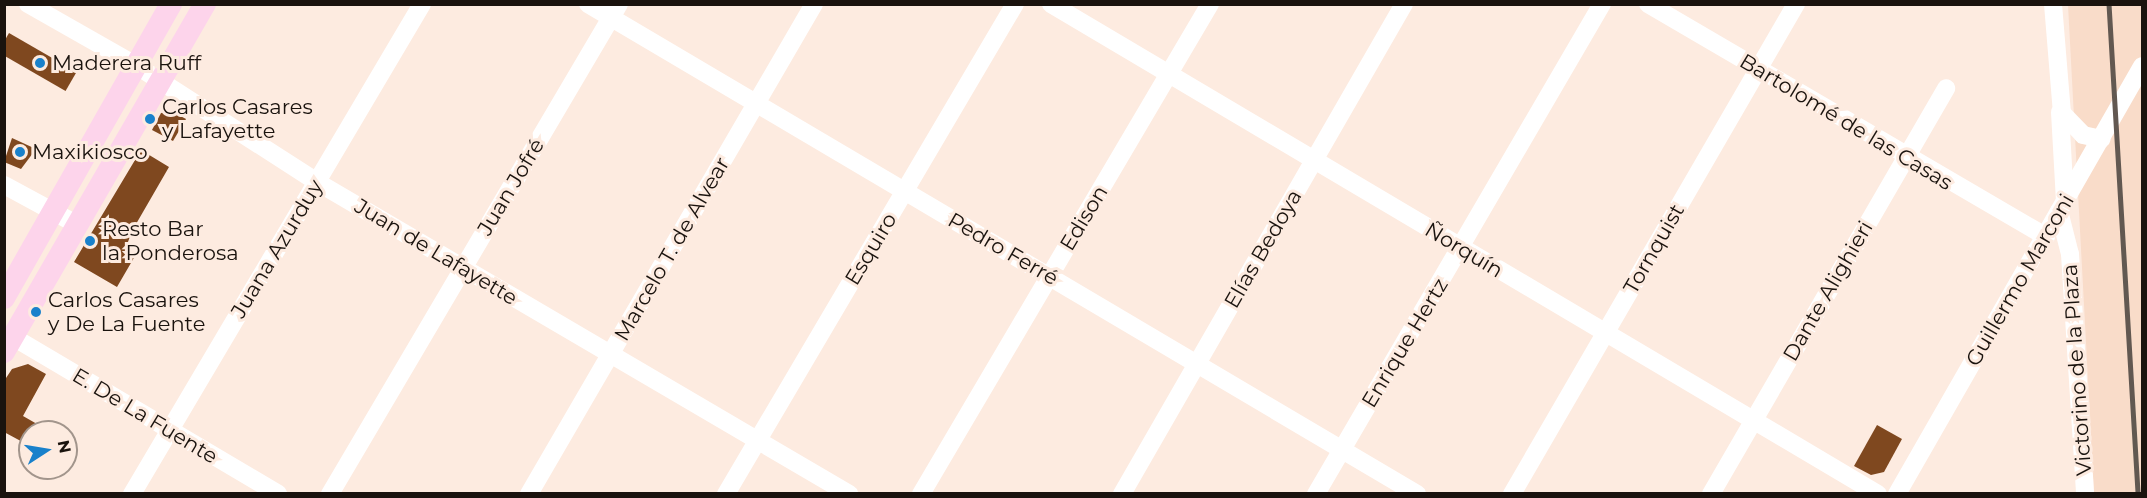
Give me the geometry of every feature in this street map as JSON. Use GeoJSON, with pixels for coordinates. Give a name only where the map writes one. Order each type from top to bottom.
{"type":"FeatureCollection","features":[{"type":"Feature","properties":{"kind":"main road"},"geometry":{"type":"LineString","coordinates":[[4,298],[171,4]]}},
{"type":"Feature","properties":{"kind":"main road"},"geometry":{"type":"LineString","coordinates":[[9,344],[76,224],[205,4]]}},
{"type":"Feature","properties":{"kind":"street","name":"Juan de Lafayette"},"geometry":{"type":"LineString","coordinates":[[28,4],[137,66],[159,84],[317,182],[849,494]]}},
{"type":"Feature","properties":{"kind":"street","name":"Juana Azurduy"},"geometry":{"type":"LineString","coordinates":[[132,494],[422,4]]}},
{"type":"Feature","properties":{"kind":"street","name":"Pedro Ferré"},"geometry":{"type":"LineString","coordinates":[[588,4],[615,11],[756,104],[1417,494]]}},
{"type":"Feature","properties":{"kind":"street","name":"Marcelo T. de Alvear"},"geometry":{"type":"LineString","coordinates":[[529,494],[814,4]]}},
{"type":"Feature","properties":{"kind":"street","name":"Esquiro"},"geometry":{"type":"LineString","coordinates":[[726,494],[1015,4]]}},
{"type":"Feature","properties":{"kind":"street","name":"Ñorquín"},"geometry":{"type":"LineString","coordinates":[[1051,4],[1753,423],[1878,494]]}},
{"type":"Feature","properties":{"kind":"street","name":"Edison"},"geometry":{"type":"LineString","coordinates":[[921,494],[1210,4]]}},
{"type":"Feature","properties":{"kind":"street","name":"Elías Bedoya"},"geometry":{"type":"LineString","coordinates":[[1122,494],[1195,363],[1404,4]]}},
{"type":"Feature","properties":{"kind":"street","name":"Enrique Hertz"},"geometry":{"type":"LineString","coordinates":[[1316,494],[1602,4]]}},
{"type":"Feature","properties":{"kind":"street","name":"Bartolomé de las Casas"},"geometry":{"type":"LineString","coordinates":[[1648,4],[1904,158],[2046,237]]}},
{"type":"Feature","properties":{"kind":"street","name":"Tornquist"},"geometry":{"type":"LineString","coordinates":[[1512,494],[1796,4]]}},
{"type":"Feature","properties":{"kind":"street","name":"Victorino de la Plaza"},"geometry":{"type":"LineString","coordinates":[[2053,4],[2062,207],[2070,254],[2085,494]]}},
{"type":"Feature","properties":{"kind":"street","name":"Juan Jofré"},"geometry":{"type":"LineString","coordinates":[[330,494],[615,11]]}},
{"type":"Feature","properties":{"kind":"street","name":"Guillermo Marconi"},"geometry":{"type":"LineString","coordinates":[[1897,494],[2142,66]]}},
{"type":"Feature","properties":{"kind":"street","name":"Dante Alighieri"},"geometry":{"type":"LineString","coordinates":[[1711,494],[1946,88]]}},
{"type":"Feature","properties":{"kind":"street"},"geometry":{"type":"LineString","coordinates":[[2059,101],[2070,125],[2083,135],[2102,139]]}},
{"type":"Feature","properties":{"kind":"street"},"geometry":{"type":"LineString","coordinates":[[4,185],[76,224]]}},
{"type":"Feature","properties":{"kind":"street","name":"E. De La Fuente"},"geometry":{"type":"LineString","coordinates":[[9,344],[278,494]]}},
{"type":"Feature","properties":{"kind":"shaded area"},"geometry":{"type":"Polygon","coordinates":[[[2068,5],[2142,5],[2142,493],[2094,493],[2068,5]]]}},
{"type":"Feature","properties":{"kind":"building","name":"Maderera Ruff"},"geometry":{"type":"Polygon","coordinates":[[[9,33],[77,72],[66,91],[4,56],[4,42],[9,33]]]}},
{"type":"Feature","properties":{"kind":"building"},"geometry":{"type":"Polygon","coordinates":[[[171,111],[186,119],[173,141],[152,130],[161,113],[171,111]]]}},
{"type":"Feature","properties":{"kind":"building","name":"Maxikiosco"},"geometry":{"type":"Polygon","coordinates":[[[12,138],[36,149],[21,169],[4,162],[12,138]]]}},
{"type":"Feature","properties":{"kind":"building"},"geometry":{"type":"Polygon","coordinates":[[[141,150],[169,167],[132,231],[125,250],[135,256],[117,287],[74,262],[141,150]]]}},
{"type":"Feature","properties":{"kind":"building"},"geometry":{"type":"Polygon","coordinates":[[[28,364],[46,374],[23,416],[30,420],[18,420],[18,440],[4,432],[4,381],[12,369],[28,364]]]}},
{"type":"Feature","properties":{"kind":"building"},"geometry":{"type":"Polygon","coordinates":[[[1877,425],[1902,439],[1884,472],[1871,475],[1854,466],[1877,425]]]}},
{"type":"Feature","properties":{"kind":"railway"},"geometry":{"type":"LineString","coordinates":[[2109,4],[2138,494]]}},
{"type":"Feature","properties":{"kind":"place","name":"Maderera Ruff"},"geometry":{"type":"Point","coordinates":[40,63]}},
{"type":"Feature","properties":{"kind":"place","name":"Carlos Casares y Lafayette"},"geometry":{"type":"Point","coordinates":[150,119]}},
{"type":"Feature","properties":{"kind":"place","name":"Maxikiosco"},"geometry":{"type":"Point","coordinates":[20,152]}},
{"type":"Feature","properties":{"kind":"place","name":"Resto Bar la Ponderosa"},"geometry":{"type":"Point","coordinates":[90,241]}},
{"type":"Feature","properties":{"kind":"place","name":"Carlos Casares y De La Fuente"},"geometry":{"type":"Point","coordinates":[36,312]}}]}
